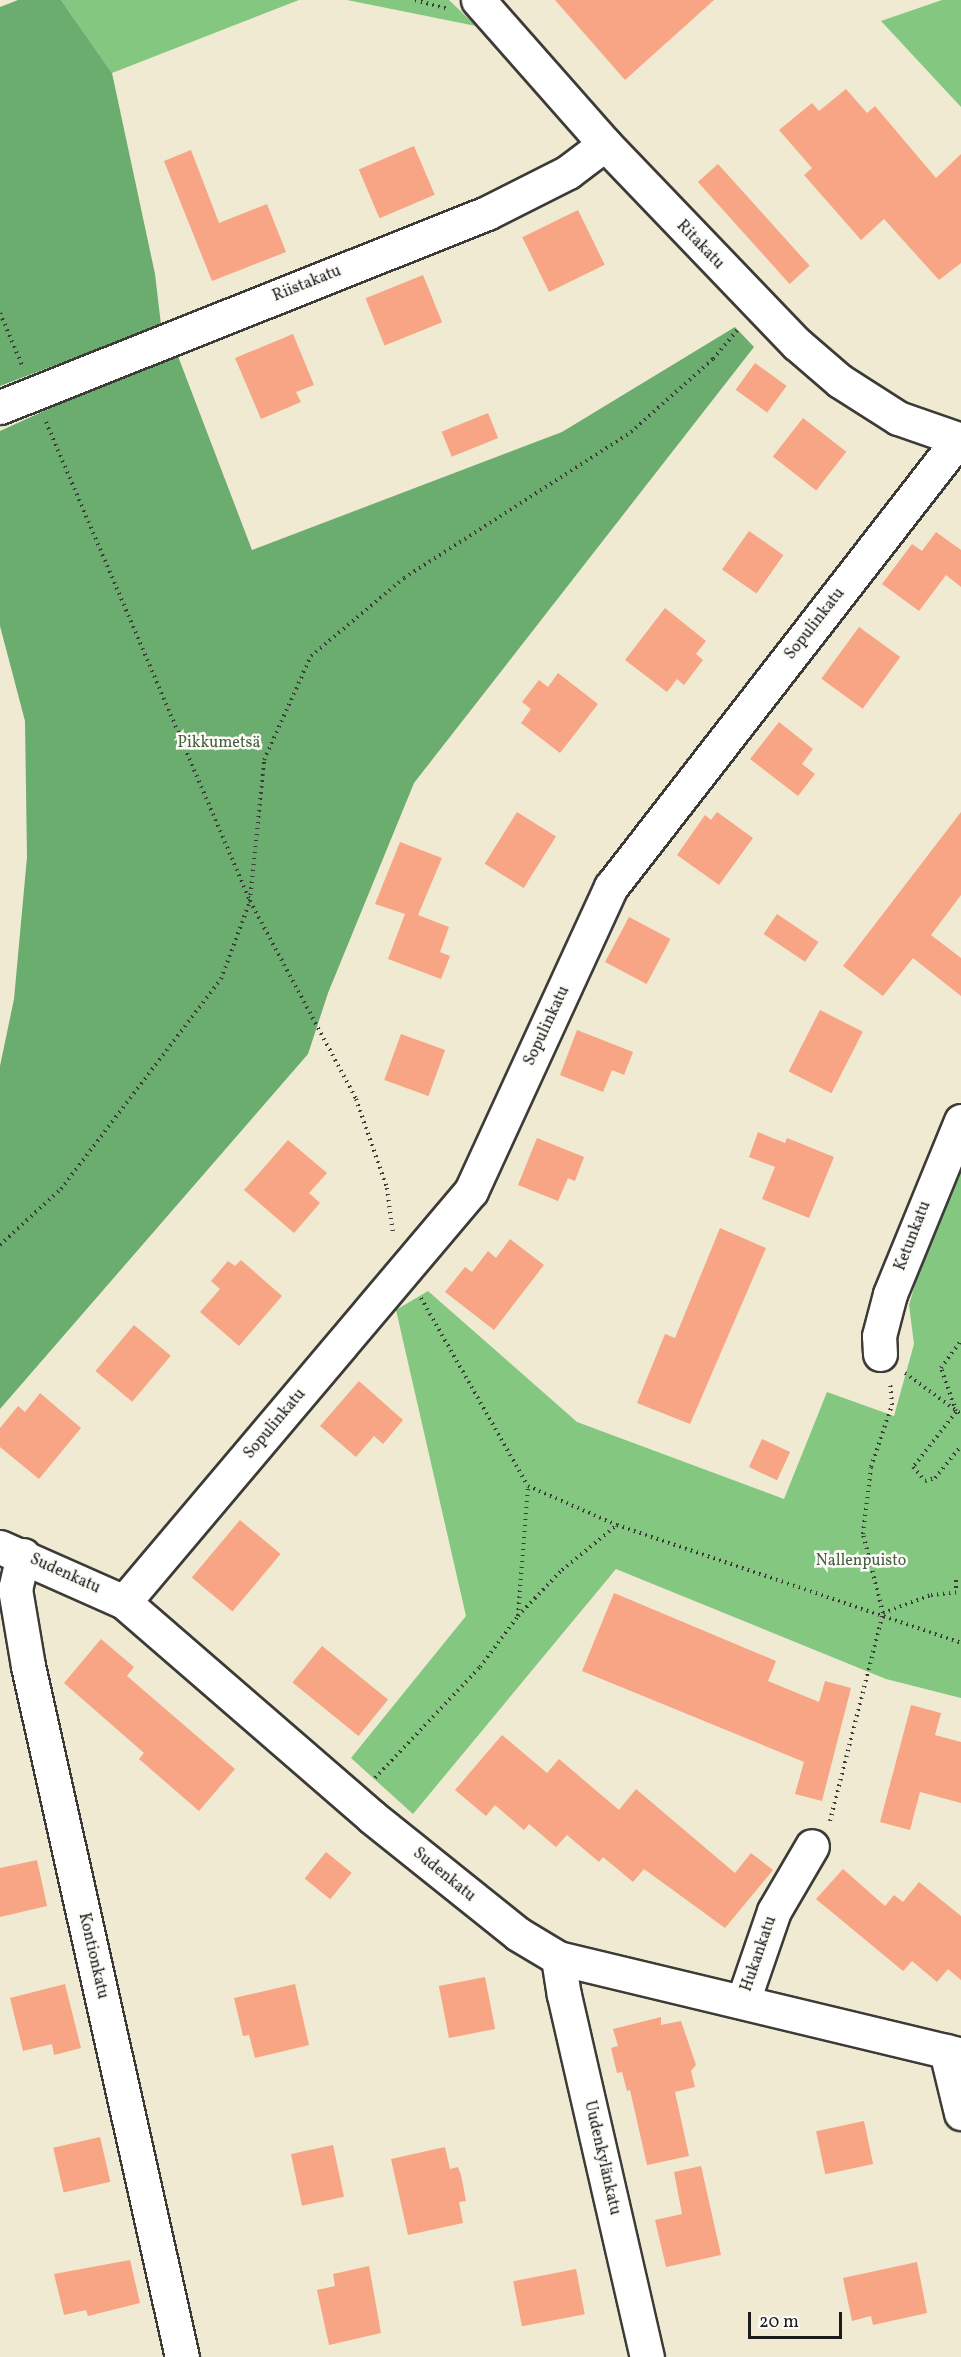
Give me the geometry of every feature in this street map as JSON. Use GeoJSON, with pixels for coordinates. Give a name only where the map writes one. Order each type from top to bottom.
{"type":"FeatureCollection","features":[{"type":"Feature","properties":{"kind":"street","name":"Ritakatu"},"geometry":{"type":"LineString","coordinates":[[478,0],[605,144],[758,305],[840,381],[898,418],[960,440]]}},
{"type":"Feature","properties":{"kind":"street","name":"Riistakatu"},"geometry":{"type":"LineString","coordinates":[[0,407],[487,213],[568,172],[605,144]]}},
{"type":"Feature","properties":{"kind":"street","name":"Sopulinkatu"},"geometry":{"type":"LineString","coordinates":[[124,1602],[405,1272],[471,1191],[611,887],[960,440]]}},
{"type":"Feature","properties":{"kind":"street","name":"Ketunkatu"},"geometry":{"type":"LineString","coordinates":[[880,1354],[879,1336],[890,1294],[961,1121]]}},
{"type":"Feature","properties":{"kind":"street","name":"Sudenkatu"},"geometry":{"type":"LineString","coordinates":[[11,1551],[124,1602],[372,1817],[518,1934],[558,1958],[953,2053]]}},
{"type":"Feature","properties":{"kind":"street","name":"Kontionkatu"},"geometry":{"type":"LineString","coordinates":[[11,1551],[28,1665],[182,2357]]}},
{"type":"Feature","properties":{"kind":"street","name":"Hukankatu"},"geometry":{"type":"LineString","coordinates":[[743,2001],[774,1911],[812,1846]]}},
{"type":"Feature","properties":{"kind":"street","name":"Uudenkylänkatu"},"geometry":{"type":"LineString","coordinates":[[558,1958],[564,1995],[647,2357]]}},
{"type":"Feature","properties":{"kind":"street"},"geometry":{"type":"LineString","coordinates":[[953,2053],[961,2113]]}},
{"type":"Feature","properties":{"kind":"path"},"geometry":{"type":"LineString","coordinates":[[0,1245],[61,1189],[148,1070],[221,979],[250,901],[264,760],[311,656],[404,578],[631,432],[713,360],[758,305]]}},
{"type":"Feature","properties":{"kind":"path"},"geometry":{"type":"LineString","coordinates":[[0,313],[250,901],[356,1099],[387,1188],[395,1251],[528,1486],[518,1616]]}},
{"type":"Feature","properties":{"kind":"path"},"geometry":{"type":"LineString","coordinates":[[959,1413],[941,1368],[961,1340]]}},
{"type":"Feature","properties":{"kind":"path"},"geometry":{"type":"LineString","coordinates":[[880,1354],[959,1413]]}},
{"type":"Feature","properties":{"kind":"path"},"geometry":{"type":"LineString","coordinates":[[812,1846],[830,1822],[883,1613],[863,1534],[871,1467],[893,1392],[880,1354]]}},
{"type":"Feature","properties":{"kind":"path"},"geometry":{"type":"LineString","coordinates":[[959,1413],[914,1467],[925,1481],[935,1478],[961,1446]]}},
{"type":"Feature","properties":{"kind":"path"},"geometry":{"type":"LineString","coordinates":[[528,1486],[616,1525],[883,1613],[961,1643]]}},
{"type":"Feature","properties":{"kind":"path"},"geometry":{"type":"LineString","coordinates":[[368,1785],[480,1666],[518,1616],[562,1570],[616,1525]]}},
{"type":"Feature","properties":{"kind":"path"},"geometry":{"type":"LineString","coordinates":[[883,1613],[931,1595],[958,1592],[956,1580]]}},
{"type":"Feature","properties":{"kind":"green space"},"geometry":{"type":"Polygon","coordinates":[[[18,0],[61,0],[112,73],[155,274],[161,325],[0,386],[0,7],[18,0]]]}},
{"type":"Feature","properties":{"kind":"green space"},"geometry":{"type":"Polygon","coordinates":[[[61,0],[299,0],[112,73],[61,0]]]}},
{"type":"Feature","properties":{"kind":"green space"},"geometry":{"type":"Polygon","coordinates":[[[347,0],[449,0],[476,26],[347,0]]]}},
{"type":"Feature","properties":{"kind":"green space"},"geometry":{"type":"Polygon","coordinates":[[[942,0],[961,0],[961,107],[881,21],[942,0]]]}},
{"type":"Feature","properties":{"kind":"green space","name":"Pikkumetsä"},"geometry":{"type":"Polygon","coordinates":[[[735,327],[754,347],[414,783],[328,993],[308,1054],[0,1409],[0,1066],[14,999],[27,857],[25,721],[0,626],[0,431],[176,351],[252,550],[562,432],[735,327]]]}},
{"type":"Feature","properties":{"kind":"green space","name":"Nallenpuisto"},"geometry":{"type":"Polygon","coordinates":[[[961,1159],[961,1698],[886,1679],[616,1569],[413,1814],[351,1758],[466,1616],[396,1310],[428,1291],[577,1422],[784,1499],[827,1392],[894,1416],[914,1344],[909,1305],[936,1212],[961,1159]]]}},
{"type":"Feature","properties":{"kind":"building"},"geometry":{"type":"Polygon","coordinates":[[[555,0],[714,0],[625,80],[555,0]]]}},
{"type":"Feature","properties":{"kind":"building"},"geometry":{"type":"Polygon","coordinates":[[[846,89],[867,113],[875,106],[936,178],[961,154],[961,263],[939,280],[884,219],[861,240],[804,175],[812,168],[779,130],[812,103],[819,111],[846,89]]]}},
{"type":"Feature","properties":{"kind":"building"},"geometry":{"type":"Polygon","coordinates":[[[414,146],[435,195],[379,218],[359,169],[414,146]]]}},
{"type":"Feature","properties":{"kind":"building"},"geometry":{"type":"Polygon","coordinates":[[[191,150],[219,223],[267,204],[286,252],[212,281],[164,161],[191,150]]]}},
{"type":"Feature","properties":{"kind":"building"},"geometry":{"type":"Polygon","coordinates":[[[718,164],[810,266],[790,284],[698,182],[718,164]]]}},
{"type":"Feature","properties":{"kind":"building"},"geometry":{"type":"Polygon","coordinates":[[[578,210],[605,265],[549,292],[522,237],[578,210]]]}},
{"type":"Feature","properties":{"kind":"building"},"geometry":{"type":"Polygon","coordinates":[[[423,275],[442,322],[385,346],[366,298],[423,275]]]}},
{"type":"Feature","properties":{"kind":"building"},"geometry":{"type":"Polygon","coordinates":[[[293,334],[314,385],[296,392],[301,402],[261,419],[235,358],[293,334]]]}},
{"type":"Feature","properties":{"kind":"building"},"geometry":{"type":"Polygon","coordinates":[[[755,363],[787,386],[767,413],[736,390],[755,363]]]}},
{"type":"Feature","properties":{"kind":"building"},"geometry":{"type":"Polygon","coordinates":[[[488,413],[498,438],[452,457],[442,432],[488,413]]]}},
{"type":"Feature","properties":{"kind":"building"},"geometry":{"type":"Polygon","coordinates":[[[803,418],[846,452],[816,490],[773,457],[803,418]]]}},
{"type":"Feature","properties":{"kind":"building"},"geometry":{"type":"Polygon","coordinates":[[[749,531],[783,555],[756,594],[722,570],[749,531]]]}},
{"type":"Feature","properties":{"kind":"building"},"geometry":{"type":"Polygon","coordinates":[[[936,532],[961,550],[961,587],[946,575],[919,611],[882,584],[912,544],[922,551],[936,532]]]}},
{"type":"Feature","properties":{"kind":"building"},"geometry":{"type":"Polygon","coordinates":[[[665,608],[706,641],[696,654],[703,660],[684,685],[677,679],[667,692],[625,660],[665,608]]]}},
{"type":"Feature","properties":{"kind":"building"},"geometry":{"type":"Polygon","coordinates":[[[859,627],[900,657],[863,709],[821,679],[859,627]]]}},
{"type":"Feature","properties":{"kind":"building"},"geometry":{"type":"Polygon","coordinates":[[[558,673],[598,704],[560,753],[521,723],[531,709],[522,702],[539,680],[548,687],[558,673]]]}},
{"type":"Feature","properties":{"kind":"building"},"geometry":{"type":"Polygon","coordinates":[[[779,722],[813,749],[802,764],[815,774],[798,796],[750,759],[779,722]]]}},
{"type":"Feature","properties":{"kind":"building"},"geometry":{"type":"Polygon","coordinates":[[[517,812],[556,836],[524,888],[485,864],[517,812]]]}},
{"type":"Feature","properties":{"kind":"building"},"geometry":{"type":"Polygon","coordinates":[[[717,812],[753,838],[719,885],[677,855],[705,815],[711,820],[717,812]]]}},
{"type":"Feature","properties":{"kind":"building"},"geometry":{"type":"Polygon","coordinates":[[[961,812],[961,895],[931,935],[961,958],[961,996],[913,958],[883,996],[843,966],[961,812]]]}},
{"type":"Feature","properties":{"kind":"building"},"geometry":{"type":"Polygon","coordinates":[[[400,842],[442,858],[418,915],[449,927],[440,952],[450,956],[441,979],[388,959],[405,914],[375,904],[400,842]]]}},
{"type":"Feature","properties":{"kind":"building"},"geometry":{"type":"Polygon","coordinates":[[[777,914],[818,942],[805,962],[764,934],[777,914]]]}},
{"type":"Feature","properties":{"kind":"building"},"geometry":{"type":"Polygon","coordinates":[[[629,917],[670,939],[647,984],[605,962],[629,917]]]}},
{"type":"Feature","properties":{"kind":"building"},"geometry":{"type":"Polygon","coordinates":[[[820,1010],[863,1032],[831,1093],[789,1071],[820,1010]]]}},
{"type":"Feature","properties":{"kind":"building"},"geometry":{"type":"Polygon","coordinates":[[[577,1030],[633,1052],[624,1075],[612,1070],[603,1092],[560,1075],[577,1030]]]}},
{"type":"Feature","properties":{"kind":"building"},"geometry":{"type":"Polygon","coordinates":[[[401,1034],[445,1050],[428,1096],[384,1080],[401,1034]]]}},
{"type":"Feature","properties":{"kind":"building"},"geometry":{"type":"Polygon","coordinates":[[[758,1132],[785,1143],[787,1138],[834,1157],[809,1218],[762,1199],[775,1167],[749,1157],[758,1132]]]}},
{"type":"Feature","properties":{"kind":"building"},"geometry":{"type":"Polygon","coordinates":[[[537,1138],[584,1157],[575,1181],[568,1178],[558,1201],[518,1185],[537,1138]]]}},
{"type":"Feature","properties":{"kind":"building"},"geometry":{"type":"Polygon","coordinates":[[[288,1140],[327,1173],[309,1193],[320,1203],[294,1233],[244,1190],[288,1140]]]}},
{"type":"Feature","properties":{"kind":"building"},"geometry":{"type":"Polygon","coordinates":[[[720,1228],[766,1248],[690,1424],[637,1403],[665,1334],[675,1338],[720,1228]]]}},
{"type":"Feature","properties":{"kind":"building"},"geometry":{"type":"Polygon","coordinates":[[[510,1239],[544,1265],[494,1330],[445,1292],[465,1267],[472,1272],[488,1251],[496,1258],[510,1239]]]}},
{"type":"Feature","properties":{"kind":"building"},"geometry":{"type":"Polygon","coordinates":[[[241,1260],[282,1296],[239,1346],[200,1312],[220,1289],[211,1281],[228,1261],[235,1266],[241,1260]]]}},
{"type":"Feature","properties":{"kind":"building"},"geometry":{"type":"Polygon","coordinates":[[[134,1325],[171,1356],[132,1402],[95,1371],[134,1325]]]}},
{"type":"Feature","properties":{"kind":"building"},"geometry":{"type":"Polygon","coordinates":[[[359,1381],[403,1420],[383,1444],[374,1436],[356,1457],[320,1426],[359,1381]]]}},
{"type":"Feature","properties":{"kind":"building"},"geometry":{"type":"Polygon","coordinates":[[[40,1393],[81,1428],[39,1479],[0,1447],[0,1428],[18,1406],[25,1412],[40,1393]]]}},
{"type":"Feature","properties":{"kind":"building"},"geometry":{"type":"Polygon","coordinates":[[[762,1439],[790,1452],[777,1480],[749,1467],[762,1439]]]}},
{"type":"Feature","properties":{"kind":"building"},"geometry":{"type":"Polygon","coordinates":[[[240,1520],[281,1554],[232,1612],[192,1577],[240,1520]]]}},
{"type":"Feature","properties":{"kind":"building"},"geometry":{"type":"Polygon","coordinates":[[[614,1593],[776,1661],[768,1681],[819,1702],[825,1681],[851,1688],[822,1801],[795,1794],[804,1762],[582,1671],[614,1593]]]}},
{"type":"Feature","properties":{"kind":"building"},"geometry":{"type":"Polygon","coordinates":[[[101,1639],[134,1667],[127,1676],[235,1769],[199,1811],[139,1759],[144,1753],[64,1683],[101,1639]]]}},
{"type":"Feature","properties":{"kind":"building"},"geometry":{"type":"Polygon","coordinates":[[[322,1646],[388,1699],[358,1736],[292,1683],[322,1646]]]}},
{"type":"Feature","properties":{"kind":"building"},"geometry":{"type":"Polygon","coordinates":[[[911,1705],[941,1713],[935,1735],[961,1742],[961,1803],[920,1792],[910,1830],[880,1822],[911,1705]]]}},
{"type":"Feature","properties":{"kind":"building"},"geometry":{"type":"Polygon","coordinates":[[[502,1735],[547,1773],[559,1759],[619,1810],[636,1789],[735,1873],[751,1853],[773,1870],[725,1928],[644,1869],[633,1882],[603,1857],[599,1862],[567,1835],[556,1847],[529,1824],[524,1830],[495,1805],[486,1816],[455,1790],[502,1735]]]}},
{"type":"Feature","properties":{"kind":"building"},"geometry":{"type":"Polygon","coordinates":[[[326,1852],[352,1873],[330,1899],[305,1878],[326,1852]]]}},
{"type":"Feature","properties":{"kind":"building"},"geometry":{"type":"Polygon","coordinates":[[[37,1860],[47,1906],[0,1917],[0,1868],[37,1860]]]}},
{"type":"Feature","properties":{"kind":"building"},"geometry":{"type":"Polygon","coordinates":[[[843,1869],[885,1906],[894,1895],[903,1902],[919,1882],[961,1916],[961,1980],[948,1969],[937,1982],[912,1961],[903,1971],[816,1899],[843,1869]]]}},
{"type":"Feature","properties":{"kind":"building"},"geometry":{"type":"Polygon","coordinates":[[[485,1977],[495,2029],[449,2038],[439,1986],[485,1977]]]}},
{"type":"Feature","properties":{"kind":"building"},"geometry":{"type":"Polygon","coordinates":[[[65,1984],[81,2048],[54,2055],[52,2044],[23,2051],[10,1998],[65,1984]]]}},
{"type":"Feature","properties":{"kind":"building"},"geometry":{"type":"Polygon","coordinates":[[[295,1984],[309,2045],[255,2058],[249,2035],[243,2036],[234,1998],[295,1984]]]}},
{"type":"Feature","properties":{"kind":"building"},"geometry":{"type":"Polygon","coordinates":[[[661,2017],[661,2025],[681,2021],[696,2065],[691,2071],[695,2087],[675,2092],[689,2156],[647,2165],[630,2090],[627,2091],[622,2072],[617,2073],[611,2048],[618,2046],[613,2029],[661,2017]]]}},
{"type":"Feature","properties":{"kind":"building"},"geometry":{"type":"Polygon","coordinates":[[[864,2121],[873,2164],[825,2174],[816,2131],[864,2121]]]}},
{"type":"Feature","properties":{"kind":"building"},"geometry":{"type":"Polygon","coordinates":[[[100,2137],[110,2182],[64,2193],[53,2148],[100,2137]]]}},
{"type":"Feature","properties":{"kind":"building"},"geometry":{"type":"Polygon","coordinates":[[[333,2145],[344,2197],[302,2206],[291,2154],[333,2145]]]}},
{"type":"Feature","properties":{"kind":"building"},"geometry":{"type":"Polygon","coordinates":[[[445,2147],[450,2169],[458,2167],[461,2175],[466,2201],[459,2202],[463,2223],[408,2235],[391,2159],[445,2147]]]}},
{"type":"Feature","properties":{"kind":"building"},"geometry":{"type":"Polygon","coordinates":[[[701,2166],[721,2255],[666,2267],[655,2220],[682,2214],[674,2172],[701,2166]]]}},
{"type":"Feature","properties":{"kind":"building"},"geometry":{"type":"Polygon","coordinates":[[[130,2260],[140,2303],[88,2316],[86,2310],[64,2315],[54,2274],[130,2260]]]}},
{"type":"Feature","properties":{"kind":"building"},"geometry":{"type":"Polygon","coordinates":[[[917,2262],[927,2313],[873,2325],[871,2316],[852,2321],[843,2278],[917,2262]]]}},
{"type":"Feature","properties":{"kind":"building"},"geometry":{"type":"Polygon","coordinates":[[[369,2266],[381,2333],[329,2345],[317,2290],[335,2286],[333,2274],[369,2266]]]}},
{"type":"Feature","properties":{"kind":"building"},"geometry":{"type":"Polygon","coordinates":[[[576,2269],[585,2314],[522,2326],[513,2281],[576,2269]]]}}]}
